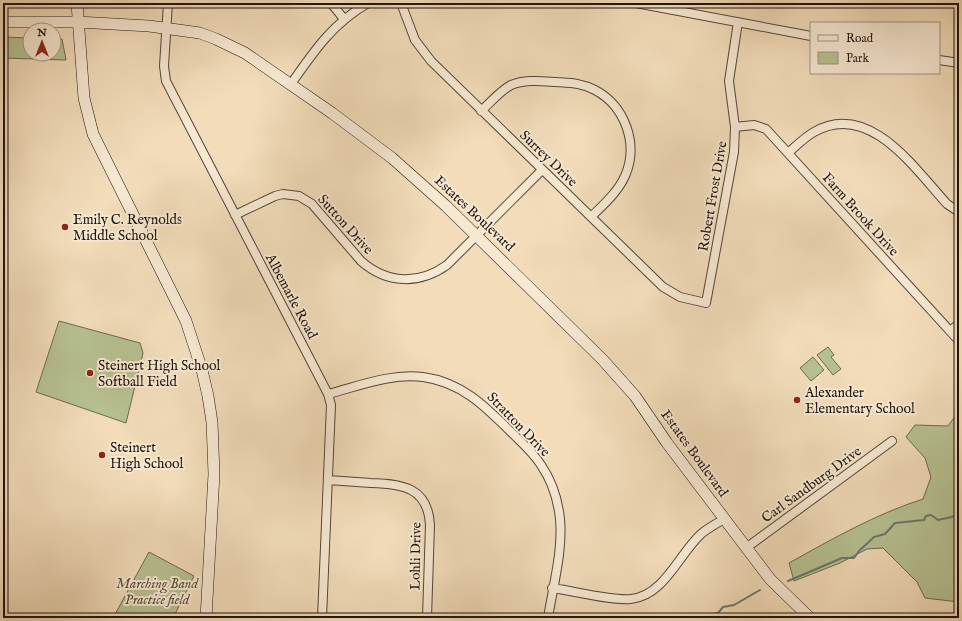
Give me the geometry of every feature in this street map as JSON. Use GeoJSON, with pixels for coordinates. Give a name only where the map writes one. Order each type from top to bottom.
{"type":"FeatureCollection","features":[{"type":"Feature","properties":{"kind":"street"},"geometry":{"type":"LineString","coordinates":[[77,3],[84,98],[93,134],[186,321],[201,364],[208,396],[212,428],[214,474],[206,618]]}},
{"type":"Feature","properties":{"kind":"street","name":"Albemarle Road"},"geometry":{"type":"LineString","coordinates":[[168,3],[164,66],[166,81],[328,394],[331,405],[322,618]]}},
{"type":"Feature","properties":{"kind":"street"},"geometry":{"type":"LineString","coordinates":[[331,3],[344,19]]}},
{"type":"Feature","properties":{"kind":"street"},"geometry":{"type":"LineString","coordinates":[[290,84],[323,40],[344,19],[368,3]]}},
{"type":"Feature","properties":{"kind":"street","name":"Surrey Drive"},"geometry":{"type":"LineString","coordinates":[[401,3],[409,27],[422,51],[481,111],[662,287],[680,297],[706,303]]}},
{"type":"Feature","properties":{"kind":"street"},"geometry":{"type":"LineString","coordinates":[[636,3],[681,7],[738,22],[810,36]]}},
{"type":"Feature","properties":{"kind":"street","name":"Estates Boulevard"},"geometry":{"type":"LineString","coordinates":[[3,22],[78,22],[166,28],[200,33],[232,46],[290,84],[392,158],[477,235],[619,377],[646,411],[667,442],[770,580],[808,617]]}},
{"type":"Feature","properties":{"kind":"street","name":"Robert Frost Drive"},"geometry":{"type":"LineString","coordinates":[[706,303],[734,152],[735,127],[729,81],[738,22]]}},
{"type":"Feature","properties":{"kind":"street"},"geometry":{"type":"LineString","coordinates":[[940,60],[959,63]]}},
{"type":"Feature","properties":{"kind":"street"},"geometry":{"type":"LineString","coordinates":[[481,111],[504,90],[520,82],[531,81],[572,83],[584,86],[603,95],[611,102],[618,110],[628,132],[631,154],[629,165],[620,185],[591,217]]}},
{"type":"Feature","properties":{"kind":"street"},"geometry":{"type":"LineString","coordinates":[[788,153],[814,132],[823,128],[844,124],[866,128],[885,138],[947,204],[959,212]]}},
{"type":"Feature","properties":{"kind":"street","name":"Farm Brook Drive"},"geometry":{"type":"LineString","coordinates":[[735,127],[760,126],[766,129],[959,341]]}},
{"type":"Feature","properties":{"kind":"street","name":"Sutton Drive"},"geometry":{"type":"LineString","coordinates":[[236,215],[275,196],[283,194],[299,196],[312,204],[365,265],[378,274],[397,279],[419,279],[438,271],[477,235],[542,170]]}},
{"type":"Feature","properties":{"kind":"street"},"geometry":{"type":"LineString","coordinates":[[950,331],[959,324]]}},
{"type":"Feature","properties":{"kind":"street","name":"Stratton Drive"},"geometry":{"type":"LineString","coordinates":[[328,394],[394,377],[410,376],[437,380],[452,385],[482,403],[533,453],[554,491],[559,513],[560,535],[548,618]]}},
{"type":"Feature","properties":{"kind":"street","name":"Carl Sandburg Drive"},"geometry":{"type":"LineString","coordinates":[[746,548],[892,441]]}},
{"type":"Feature","properties":{"kind":"street","name":"Lohli Drive"},"geometry":{"type":"LineString","coordinates":[[328,480],[397,484],[412,490],[423,501],[430,517],[427,618]]}},
{"type":"Feature","properties":{"kind":"street"},"geometry":{"type":"LineString","coordinates":[[552,588],[624,599],[641,597],[649,593],[661,583],[700,535],[724,519]]}},
{"type":"Feature","properties":{"kind":"green space"},"geometry":{"type":"Polygon","coordinates":[[[3,37],[22,38],[22,59],[3,58],[3,37]]]}},
{"type":"Feature","properties":{"kind":"green space"},"geometry":{"type":"Polygon","coordinates":[[[62,39],[66,60],[62,60],[62,39]]]}},
{"type":"Feature","properties":{"kind":"green space","name":"Steinert High School Softball Field"},"geometry":{"type":"Polygon","coordinates":[[[59,321],[140,343],[143,353],[126,423],[36,392],[59,321]]]}},
{"type":"Feature","properties":{"kind":"green space"},"geometry":{"type":"Polygon","coordinates":[[[828,347],[834,355],[831,357],[841,369],[833,375],[817,355],[828,347]]]}},
{"type":"Feature","properties":{"kind":"green space"},"geometry":{"type":"Polygon","coordinates":[[[813,357],[824,370],[811,381],[800,368],[813,357]]]}},
{"type":"Feature","properties":{"kind":"green space"},"geometry":{"type":"Polygon","coordinates":[[[959,411],[959,602],[925,598],[917,582],[883,548],[867,549],[840,563],[794,581],[789,563],[871,520],[923,499],[931,477],[925,458],[906,437],[915,425],[948,426],[959,411]]]}},
{"type":"Feature","properties":{"kind":"green space","name":"Marching Band Practice field"},"geometry":{"type":"Polygon","coordinates":[[[149,552],[194,576],[173,618],[113,618],[149,552]]]}},
{"type":"Feature","properties":{"kind":"waterway"},"geometry":{"type":"LineString","coordinates":[[788,581],[842,558],[854,558],[859,551],[874,537],[885,534],[895,523],[924,520],[926,516],[931,515],[938,520],[952,517],[959,512]]}},
{"type":"Feature","properties":{"kind":"waterway"},"geometry":{"type":"LineString","coordinates":[[705,618],[707,615],[718,613],[723,607],[734,605],[760,590]]}},
{"type":"Feature","properties":{"kind":"place","name":"Emily C. Reynolds Middle School"},"geometry":{"type":"Point","coordinates":[65,227]}},
{"type":"Feature","properties":{"kind":"place","name":"Steinert High School Softball Field"},"geometry":{"type":"Point","coordinates":[90,373]}},
{"type":"Feature","properties":{"kind":"place","name":"Alexander Elementary School"},"geometry":{"type":"Point","coordinates":[797,400]}},
{"type":"Feature","properties":{"kind":"place","name":"Steinert High School"},"geometry":{"type":"Point","coordinates":[102,455]}}]}
